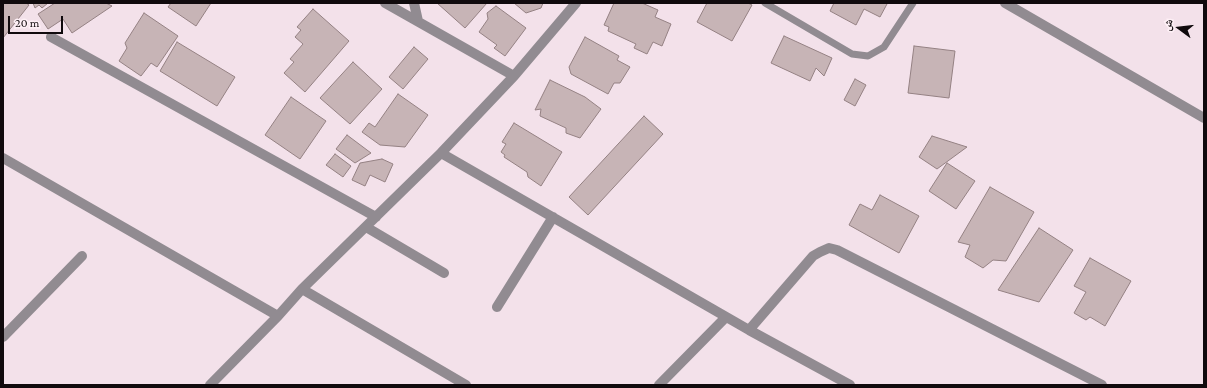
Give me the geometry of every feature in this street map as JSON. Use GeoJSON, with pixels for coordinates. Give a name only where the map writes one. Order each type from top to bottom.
{"type":"FeatureCollection","features":[{"type":"Feature","properties":{"kind":"street"},"geometry":{"type":"LineString","coordinates":[[385,3],[514,76]]}},
{"type":"Feature","properties":{"kind":"street"},"geometry":{"type":"LineString","coordinates":[[414,3],[418,21]]}},
{"type":"Feature","properties":{"kind":"street"},"geometry":{"type":"LineString","coordinates":[[210,385],[278,316],[302,289],[442,153],[514,76],[576,3]]}},
{"type":"Feature","properties":{"kind":"street"},"geometry":{"type":"LineString","coordinates":[[1005,3],[1204,118]]}},
{"type":"Feature","properties":{"kind":"street"},"geometry":{"type":"LineString","coordinates":[[51,37],[376,217]]}},
{"type":"Feature","properties":{"kind":"street"},"geometry":{"type":"LineString","coordinates":[[442,153],[726,317],[850,385]]}},
{"type":"Feature","properties":{"kind":"street"},"geometry":{"type":"LineString","coordinates":[[3,158],[278,316]]}},
{"type":"Feature","properties":{"kind":"street"},"geometry":{"type":"LineString","coordinates":[[497,307],[553,217]]}},
{"type":"Feature","properties":{"kind":"street"},"geometry":{"type":"LineString","coordinates":[[366,227],[444,273]]}},
{"type":"Feature","properties":{"kind":"street"},"geometry":{"type":"LineString","coordinates":[[749,330],[813,256],[829,248],[837,250],[1102,385]]}},
{"type":"Feature","properties":{"kind":"street"},"geometry":{"type":"LineString","coordinates":[[3,337],[82,256]]}},
{"type":"Feature","properties":{"kind":"street"},"geometry":{"type":"LineString","coordinates":[[302,289],[466,385]]}},
{"type":"Feature","properties":{"kind":"street"},"geometry":{"type":"LineString","coordinates":[[659,385],[726,317]]}},
{"type":"Feature","properties":{"kind":"lane"},"geometry":{"type":"LineString","coordinates":[[765,3],[852,54],[868,56],[884,47],[913,3]]}},
{"type":"Feature","properties":{"kind":"building"},"geometry":{"type":"Polygon","coordinates":[[[3,3],[26,3],[29,5],[3,38],[3,3]]]}},
{"type":"Feature","properties":{"kind":"building"},"geometry":{"type":"Polygon","coordinates":[[[33,3],[48,3],[42,8],[39,5],[35,8],[33,3]]]}},
{"type":"Feature","properties":{"kind":"building"},"geometry":{"type":"Polygon","coordinates":[[[55,3],[106,3],[112,6],[72,33],[63,19],[48,29],[38,14],[55,3]]]}},
{"type":"Feature","properties":{"kind":"building"},"geometry":{"type":"Polygon","coordinates":[[[171,3],[211,3],[196,26],[168,7],[171,3]]]}},
{"type":"Feature","properties":{"kind":"building"},"geometry":{"type":"Polygon","coordinates":[[[437,3],[487,3],[465,28],[437,3]]]}},
{"type":"Feature","properties":{"kind":"building"},"geometry":{"type":"Polygon","coordinates":[[[514,3],[543,3],[541,8],[526,13],[514,3]]]}},
{"type":"Feature","properties":{"kind":"building"},"geometry":{"type":"Polygon","coordinates":[[[614,3],[642,3],[658,10],[655,17],[671,24],[662,46],[653,42],[647,54],[634,48],[636,44],[608,31],[609,27],[604,25],[614,3]]]}},
{"type":"Feature","properties":{"kind":"building"},"geometry":{"type":"Polygon","coordinates":[[[707,3],[748,3],[752,5],[732,41],[697,22],[707,3]]]}},
{"type":"Feature","properties":{"kind":"building"},"geometry":{"type":"Polygon","coordinates":[[[834,3],[887,4],[880,17],[864,9],[856,25],[830,11],[834,3]]]}},
{"type":"Feature","properties":{"kind":"building"},"geometry":{"type":"Polygon","coordinates":[[[496,6],[526,28],[505,56],[494,48],[497,45],[479,32],[488,19],[487,13],[496,6]]]}},
{"type":"Feature","properties":{"kind":"building"},"geometry":{"type":"Polygon","coordinates":[[[313,9],[349,41],[305,92],[284,73],[294,62],[290,59],[303,44],[295,37],[301,30],[297,27],[313,9]]]}},
{"type":"Feature","properties":{"kind":"building"},"geometry":{"type":"Polygon","coordinates":[[[144,13],[178,36],[157,67],[151,63],[141,76],[119,61],[127,48],[125,43],[144,13]]]}},
{"type":"Feature","properties":{"kind":"building"},"geometry":{"type":"Polygon","coordinates":[[[784,36],[832,58],[824,76],[816,68],[810,81],[771,63],[784,36]]]}},
{"type":"Feature","properties":{"kind":"building"},"geometry":{"type":"Polygon","coordinates":[[[585,37],[619,56],[617,60],[630,67],[620,83],[614,83],[608,94],[571,74],[569,67],[585,37]]]}},
{"type":"Feature","properties":{"kind":"building"},"geometry":{"type":"Polygon","coordinates":[[[177,42],[235,77],[217,106],[160,71],[177,42]]]}},
{"type":"Feature","properties":{"kind":"building"},"geometry":{"type":"Polygon","coordinates":[[[914,46],[955,51],[949,98],[908,93],[914,46]]]}},
{"type":"Feature","properties":{"kind":"building"},"geometry":{"type":"Polygon","coordinates":[[[414,47],[428,59],[403,89],[389,77],[414,47]]]}},
{"type":"Feature","properties":{"kind":"building"},"geometry":{"type":"Polygon","coordinates":[[[353,62],[382,89],[350,124],[320,98],[353,62]]]}},
{"type":"Feature","properties":{"kind":"building"},"geometry":{"type":"Polygon","coordinates":[[[855,79],[866,85],[855,106],[844,100],[855,79]]]}},
{"type":"Feature","properties":{"kind":"building"},"geometry":{"type":"Polygon","coordinates":[[[550,80],[585,97],[601,109],[580,138],[566,133],[566,128],[540,116],[541,109],[535,110],[550,80]]]}},
{"type":"Feature","properties":{"kind":"building"},"geometry":{"type":"Polygon","coordinates":[[[398,94],[428,115],[405,147],[380,145],[362,132],[369,123],[375,127],[398,94]]]}},
{"type":"Feature","properties":{"kind":"building"},"geometry":{"type":"Polygon","coordinates":[[[291,97],[326,121],[300,159],[265,135],[291,97]]]}},
{"type":"Feature","properties":{"kind":"building"},"geometry":{"type":"Polygon","coordinates":[[[644,116],[663,134],[588,215],[569,197],[644,116]]]}},
{"type":"Feature","properties":{"kind":"building"},"geometry":{"type":"Polygon","coordinates":[[[514,123],[562,152],[541,186],[528,177],[527,172],[504,157],[505,155],[501,152],[506,144],[502,142],[514,123]]]}},
{"type":"Feature","properties":{"kind":"building"},"geometry":{"type":"Polygon","coordinates":[[[347,135],[371,153],[355,163],[336,149],[347,135]]]}},
{"type":"Feature","properties":{"kind":"building"},"geometry":{"type":"Polygon","coordinates":[[[932,136],[967,147],[937,169],[919,157],[932,136]]]}},
{"type":"Feature","properties":{"kind":"building"},"geometry":{"type":"Polygon","coordinates":[[[335,154],[351,166],[343,177],[326,165],[335,154]]]}},
{"type":"Feature","properties":{"kind":"building"},"geometry":{"type":"Polygon","coordinates":[[[382,159],[393,164],[385,182],[370,175],[365,186],[352,180],[360,163],[382,159]]]}},
{"type":"Feature","properties":{"kind":"building"},"geometry":{"type":"Polygon","coordinates":[[[947,163],[975,181],[956,209],[929,191],[947,163]]]}},
{"type":"Feature","properties":{"kind":"building"},"geometry":{"type":"Polygon","coordinates":[[[990,187],[1034,212],[1006,261],[993,260],[983,268],[965,257],[970,245],[958,242],[990,187]]]}},
{"type":"Feature","properties":{"kind":"building"},"geometry":{"type":"Polygon","coordinates":[[[880,195],[919,216],[899,253],[849,225],[860,204],[872,210],[880,195]]]}},
{"type":"Feature","properties":{"kind":"building"},"geometry":{"type":"Polygon","coordinates":[[[1039,228],[1073,250],[1039,302],[998,290],[1039,228]]]}},
{"type":"Feature","properties":{"kind":"building"},"geometry":{"type":"Polygon","coordinates":[[[1090,258],[1131,281],[1105,326],[1090,317],[1086,320],[1074,313],[1086,292],[1074,286],[1090,258]]]}}]}
